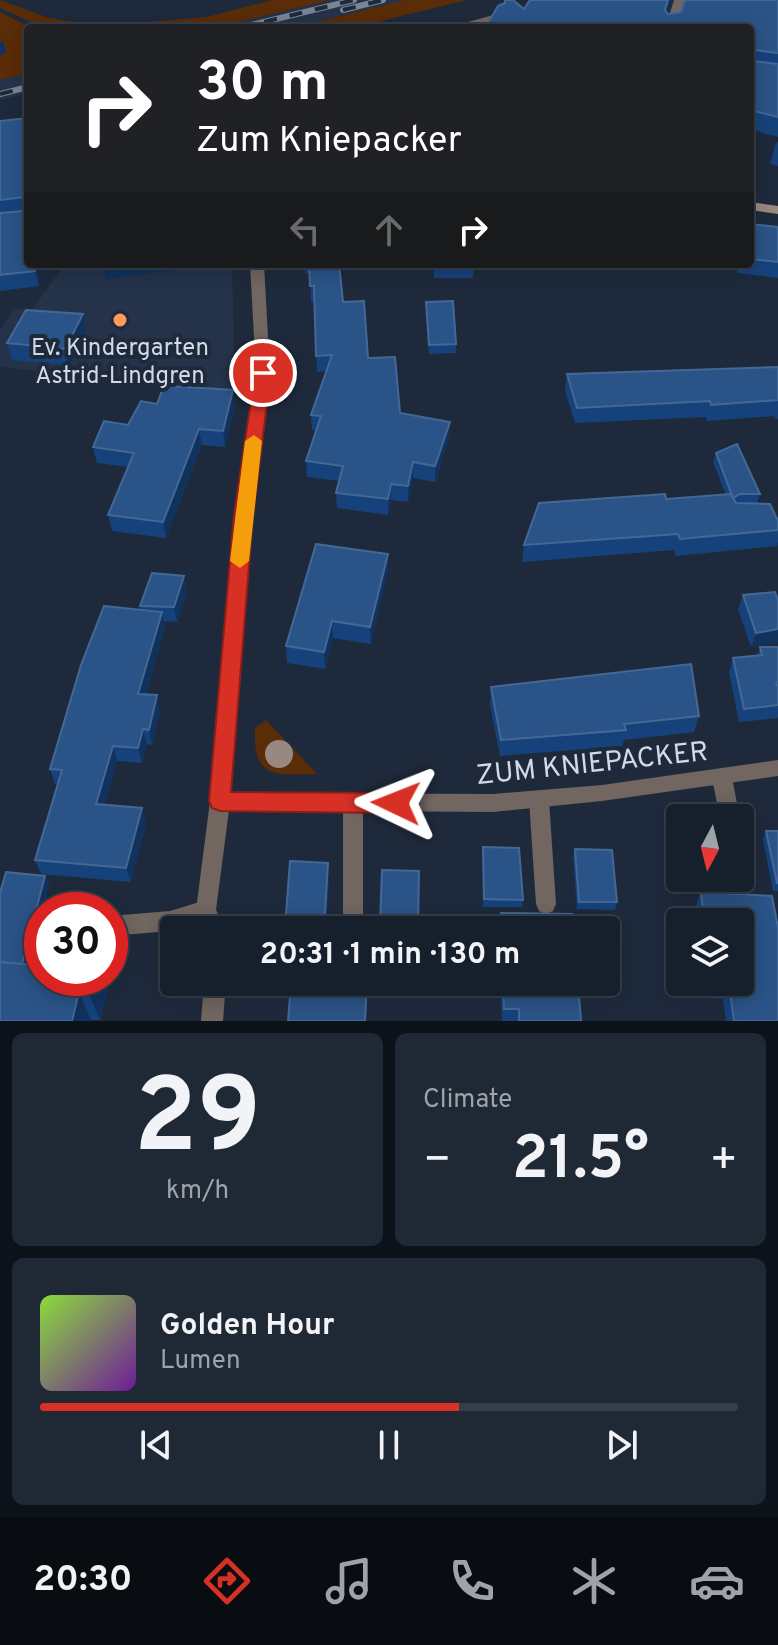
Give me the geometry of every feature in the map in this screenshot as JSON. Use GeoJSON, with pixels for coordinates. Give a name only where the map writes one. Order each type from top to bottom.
{"type":"FeatureCollection","features":[{"type":"Feature","properties":{"kind":"main road"},"geometry":{"type":"LineString","coordinates":[[754,207],[778,210]]}},
{"type":"Feature","properties":{"kind":"street"},"geometry":{"type":"LineString","coordinates":[[671,24],[679,0]]}},
{"type":"Feature","properties":{"kind":"street"},"geometry":{"type":"LineString","coordinates":[[477,24],[497,17]]}},
{"type":"Feature","properties":{"kind":"street"},"geometry":{"type":"LineString","coordinates":[[209,916],[206,910],[220,801],[244,515],[263,373],[257,268]]}},
{"type":"Feature","properties":{"kind":"street","name":"ZUM KNIEPACKER"},"geometry":{"type":"LineString","coordinates":[[220,801],[417,804],[539,800],[722,778],[778,768]]}},
{"type":"Feature","properties":{"kind":"street"},"geometry":{"type":"LineString","coordinates":[[722,778],[727,804]]}},
{"type":"Feature","properties":{"kind":"street"},"geometry":{"type":"LineString","coordinates":[[539,800],[546,904]]}},
{"type":"Feature","properties":{"kind":"street"},"geometry":{"type":"LineString","coordinates":[[353,802],[353,916]]}},
{"type":"Feature","properties":{"kind":"street"},"geometry":{"type":"LineString","coordinates":[[128,924],[170,921],[206,910]]}},
{"type":"Feature","properties":{"kind":"street"},"geometry":{"type":"LineString","coordinates":[[212,1021],[214,996]]}},
{"type":"Feature","properties":{"kind":"shaded area"},"geometry":{"type":"Polygon","coordinates":[[[0,0],[49,18],[88,24],[35,24],[0,8],[0,0]]]}},
{"type":"Feature","properties":{"kind":"shaded area"},"geometry":{"type":"Polygon","coordinates":[[[273,0],[330,0],[231,24],[124,24],[206,17],[273,0]]]}},
{"type":"Feature","properties":{"kind":"shaded area"},"geometry":{"type":"Polygon","coordinates":[[[330,0],[405,0],[308,24],[231,24],[330,0]]]}},
{"type":"Feature","properties":{"kind":"shaded area"},"geometry":{"type":"Polygon","coordinates":[[[405,0],[467,0],[368,24],[308,24],[405,0]]]}},
{"type":"Feature","properties":{"kind":"shaded area"},"geometry":{"type":"Polygon","coordinates":[[[0,12],[24,24],[24,74],[0,80],[0,12]]]}},
{"type":"Feature","properties":{"kind":"shaded area"},"geometry":{"type":"Polygon","coordinates":[[[24,74],[24,94],[0,100],[0,80],[24,74]]]}},
{"type":"Feature","properties":{"kind":"shaded area","name":"Ev. Kindergarten Astrid-Lindgren"},"geometry":{"type":"Polygon","coordinates":[[[62,268],[232,268],[235,391],[0,367],[0,330],[14,309],[32,310],[62,268]]]}},
{"type":"Feature","properties":{"kind":"shaded area"},"geometry":{"type":"Polygon","coordinates":[[[266,720],[317,774],[278,773],[262,765],[255,745],[255,728],[266,720]]]}},
{"type":"Feature","properties":{"kind":"building"},"geometry":{"type":"Polygon","coordinates":[[[505,0],[513,0],[524,9],[530,0],[668,0],[665,10],[668,14],[681,12],[685,0],[778,0],[778,53],[754,50],[754,24],[487,24],[498,6],[505,0]]]}},
{"type":"Feature","properties":{"kind":"building"},"geometry":{"type":"Polygon","coordinates":[[[754,61],[778,64],[778,117],[754,111],[754,61]]]}},
{"type":"Feature","properties":{"kind":"building"},"geometry":{"type":"Polygon","coordinates":[[[24,118],[24,197],[0,200],[0,121],[24,118]]]}},
{"type":"Feature","properties":{"kind":"building"},"geometry":{"type":"Polygon","coordinates":[[[24,211],[24,268],[35,268],[35,271],[0,275],[0,213],[24,211]]]}},
{"type":"Feature","properties":{"kind":"building"},"geometry":{"type":"Polygon","coordinates":[[[754,224],[778,227],[778,262],[754,259],[754,224]]]}},
{"type":"Feature","properties":{"kind":"building"},"geometry":{"type":"Polygon","coordinates":[[[309,268],[339,268],[343,302],[364,301],[368,358],[395,357],[400,413],[450,422],[435,466],[413,462],[408,486],[391,484],[388,499],[336,493],[343,466],[306,461],[321,416],[311,415],[332,355],[316,356],[314,286],[310,286],[309,268]]]}},
{"type":"Feature","properties":{"kind":"building"},"geometry":{"type":"Polygon","coordinates":[[[453,301],[456,344],[429,345],[426,302],[453,301]]]}},
{"type":"Feature","properties":{"kind":"building"},"geometry":{"type":"Polygon","coordinates":[[[26,310],[83,314],[65,349],[7,343],[26,310]]]}},
{"type":"Feature","properties":{"kind":"building"},"geometry":{"type":"Polygon","coordinates":[[[778,367],[778,400],[711,405],[710,401],[577,408],[567,374],[778,367]]]}},
{"type":"Feature","properties":{"kind":"building"},"geometry":{"type":"Polygon","coordinates":[[[163,388],[233,390],[223,431],[199,429],[163,522],[108,515],[134,453],[93,447],[104,421],[128,425],[141,401],[157,404],[163,388]]]}},
{"type":"Feature","properties":{"kind":"building"},"geometry":{"type":"Polygon","coordinates":[[[737,444],[760,494],[740,494],[733,498],[716,453],[737,444]]]}},
{"type":"Feature","properties":{"kind":"building"},"geometry":{"type":"Polygon","coordinates":[[[665,494],[666,499],[731,494],[736,503],[770,504],[778,521],[778,530],[680,539],[678,534],[524,545],[539,503],[665,494]]]}},
{"type":"Feature","properties":{"kind":"building"},"geometry":{"type":"Polygon","coordinates":[[[316,544],[388,554],[370,627],[332,621],[324,652],[286,646],[316,544]]]}},
{"type":"Feature","properties":{"kind":"building"},"geometry":{"type":"Polygon","coordinates":[[[152,573],[184,576],[174,607],[140,606],[152,573]]]}},
{"type":"Feature","properties":{"kind":"building"},"geometry":{"type":"Polygon","coordinates":[[[775,592],[778,629],[756,633],[743,595],[775,592]]]}},
{"type":"Feature","properties":{"kind":"building"},"geometry":{"type":"Polygon","coordinates":[[[104,606],[162,612],[138,694],[157,695],[149,730],[143,729],[138,748],[113,746],[96,804],[142,808],[126,868],[35,860],[62,770],[50,769],[81,665],[104,606]]]}},
{"type":"Feature","properties":{"kind":"building"},"geometry":{"type":"Polygon","coordinates":[[[760,647],[778,647],[778,705],[744,709],[733,658],[762,655],[760,647]]]}},
{"type":"Feature","properties":{"kind":"building"},"geometry":{"type":"Polygon","coordinates":[[[691,664],[699,716],[624,724],[626,730],[501,740],[491,687],[691,664]]]}},
{"type":"Feature","properties":{"kind":"building"},"geometry":{"type":"Polygon","coordinates":[[[766,831],[778,831],[778,883],[777,883],[766,831]]]}},
{"type":"Feature","properties":{"kind":"building"},"geometry":{"type":"Polygon","coordinates":[[[483,847],[519,848],[523,900],[484,899],[483,847]]]}},
{"type":"Feature","properties":{"kind":"building"},"geometry":{"type":"Polygon","coordinates":[[[575,849],[612,850],[617,902],[579,902],[575,849]]]}},
{"type":"Feature","properties":{"kind":"building"},"geometry":{"type":"Polygon","coordinates":[[[290,861],[328,863],[325,916],[286,915],[290,861]]]}},
{"type":"Feature","properties":{"kind":"building"},"geometry":{"type":"Polygon","coordinates":[[[382,870],[419,871],[418,916],[380,916],[382,870]]]}},
{"type":"Feature","properties":{"kind":"building"},"geometry":{"type":"Polygon","coordinates":[[[6,872],[45,876],[41,892],[24,892],[22,964],[0,962],[0,893],[6,872]]]}},
{"type":"Feature","properties":{"kind":"building"},"geometry":{"type":"Polygon","coordinates":[[[701,892],[772,896],[778,928],[778,1021],[734,1021],[731,996],[754,996],[754,908],[703,908],[701,892]]]}},
{"type":"Feature","properties":{"kind":"building"},"geometry":{"type":"Polygon","coordinates":[[[501,913],[572,916],[501,916],[501,913]]]}},
{"type":"Feature","properties":{"kind":"building"},"geometry":{"type":"Polygon","coordinates":[[[0,962],[24,964],[24,996],[78,996],[72,1021],[0,1021],[0,962]]]}},
{"type":"Feature","properties":{"kind":"building"},"geometry":{"type":"Polygon","coordinates":[[[290,996],[366,996],[365,1021],[288,1021],[290,996]]]}},
{"type":"Feature","properties":{"kind":"building"},"geometry":{"type":"Polygon","coordinates":[[[504,996],[579,996],[581,1021],[519,1021],[519,1009],[504,1009],[504,996]]]}},
{"type":"Feature","properties":{"kind":"railway"},"geometry":{"type":"LineString","coordinates":[[255,24],[354,0]]}},
{"type":"Feature","properties":{"kind":"railway"},"geometry":{"type":"LineString","coordinates":[[343,10],[383,0]]}},
{"type":"Feature","properties":{"kind":"railway"},"geometry":{"type":"LineString","coordinates":[[0,94],[24,88]]}},
{"type":"Feature","properties":{"kind":"slow traffic"},"geometry":{"type":"LineString","coordinates":[[240,561],[254,441]]}},
{"type":"Feature","properties":{"kind":"place","name":"Ev. Kindergarten Astrid-Lindgren"},"geometry":{"type":"Point","coordinates":[120,320]}},
{"type":"Feature","properties":{"kind":"route"},"geometry":{"type":"LineString","coordinates":[[263,373],[244,515],[220,801],[396,803]]}}]}
